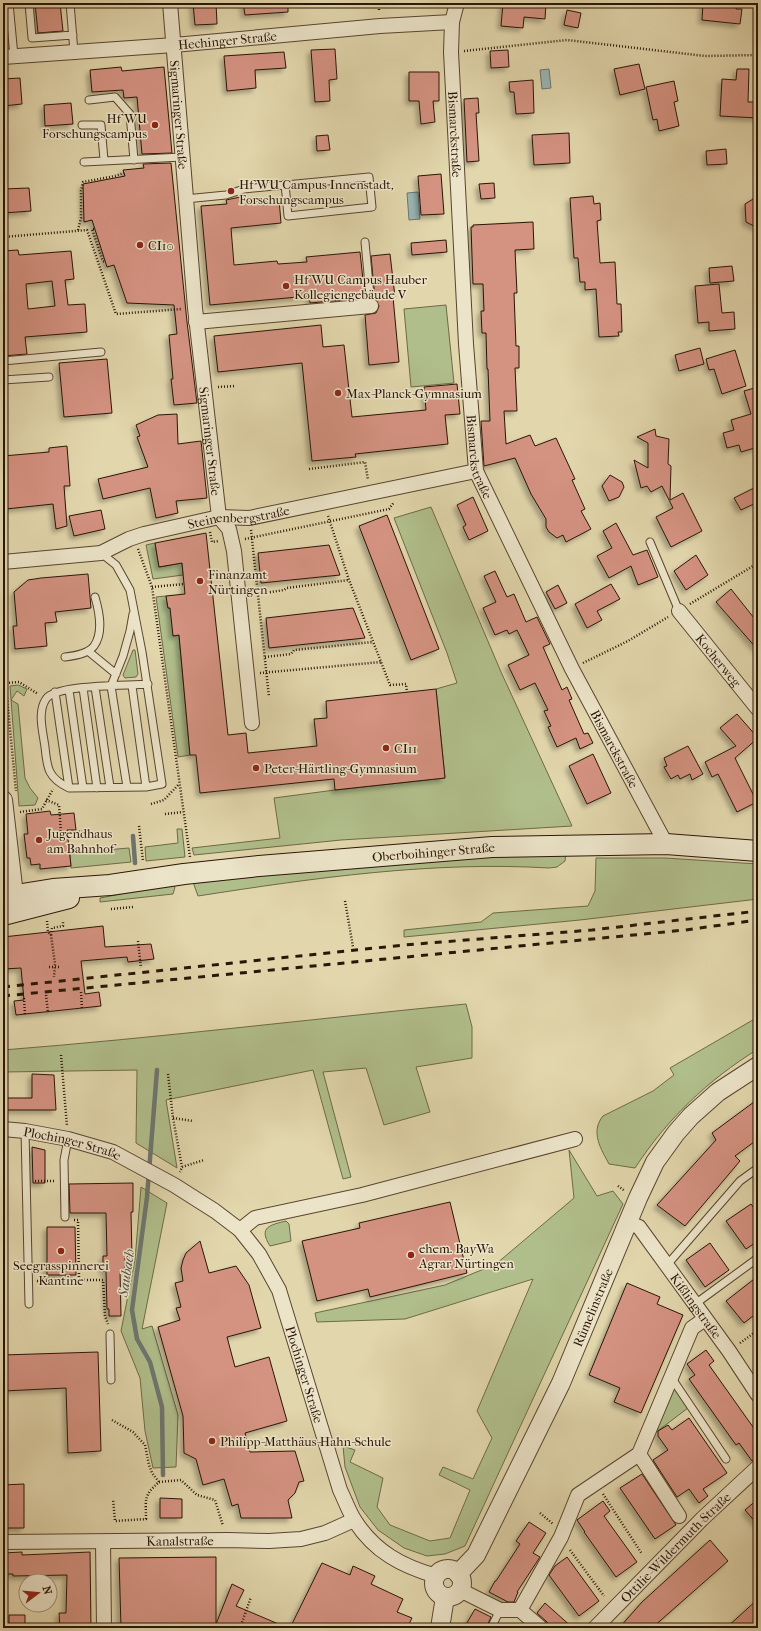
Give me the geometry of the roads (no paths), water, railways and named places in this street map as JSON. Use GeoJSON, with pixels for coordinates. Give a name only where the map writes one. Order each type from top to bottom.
{"type":"FeatureCollection","features":[{"type":"Feature","properties":{"kind":"main road","name":"Oberboihinger Straße"},"geometry":{"type":"LineString","coordinates":[[7,900],[53,889],[110,886],[184,874],[492,846],[666,844],[758,852]]}},
{"type":"Feature","properties":{"kind":"main road","name":"Oberboihinger Straße"},"geometry":{"type":"LineString","coordinates":[[3,915],[110,886]]}},
{"type":"Feature","properties":{"kind":"street","name":"Sigmaringer Straße"},"geometry":{"type":"LineString","coordinates":[[170,3],[185,199],[196,322],[204,388],[213,518],[229,529],[232,540],[252,723]]}},
{"type":"Feature","properties":{"kind":"street","name":"Bismarckstraße"},"geometry":{"type":"LineString","coordinates":[[457,3],[452,22],[451,52],[466,344],[476,471],[572,669],[666,844]]}},
{"type":"Feature","properties":{"kind":"street","name":"Hechinger Straße"},"geometry":{"type":"LineString","coordinates":[[9,56],[174,45],[380,26],[452,22]]}},
{"type":"Feature","properties":{"kind":"street"},"geometry":{"type":"LineString","coordinates":[[196,322],[370,306]]}},
{"type":"Feature","properties":{"kind":"street","name":"Steinenbergstraße"},"geometry":{"type":"LineString","coordinates":[[3,562],[101,553],[134,537],[213,518],[249,518],[476,471]]}},
{"type":"Feature","properties":{"kind":"street","name":"Kocherweg"},"geometry":{"type":"LineString","coordinates":[[679,610],[758,709]]}},
{"type":"Feature","properties":{"kind":"street"},"geometry":{"type":"LineString","coordinates":[[6,800],[7,900],[26,904],[33,908]]}},
{"type":"Feature","properties":{"kind":"street","name":"Rümelinstraße"},"geometry":{"type":"LineString","coordinates":[[454,1587],[476,1555],[561,1383],[655,1162],[676,1133],[691,1116],[718,1092],[758,1066]]}},
{"type":"Feature","properties":{"kind":"street","name":"Plochinger Straße"},"geometry":{"type":"LineString","coordinates":[[3,1129],[25,1131],[68,1139],[113,1152],[215,1211],[240,1230],[259,1254],[279,1290],[333,1470],[340,1490],[354,1520],[364,1534],[376,1546],[390,1556],[410,1568],[436,1576]]}},
{"type":"Feature","properties":{"kind":"street"},"geometry":{"type":"LineString","coordinates":[[240,1230],[255,1218],[362,1195],[575,1139]]}},
{"type":"Feature","properties":{"kind":"street","name":"Kißlingstraße"},"geometry":{"type":"LineString","coordinates":[[628,1223],[639,1227],[729,1351],[758,1395]]}},
{"type":"Feature","properties":{"kind":"street"},"geometry":{"type":"LineString","coordinates":[[520,1610],[561,1537],[578,1495],[639,1454],[692,1328],[705,1319]]}},
{"type":"Feature","properties":{"kind":"street"},"geometry":{"type":"LineString","coordinates":[[639,1454],[679,1516]]}},
{"type":"Feature","properties":{"kind":"street","name":"Ottilie-Wildermuth-Straße"},"geometry":{"type":"LineString","coordinates":[[594,1628],[703,1518],[758,1467]]}},
{"type":"Feature","properties":{"kind":"street","name":"Kanalstraße"},"geometry":{"type":"LineString","coordinates":[[3,1542],[269,1541],[301,1539],[325,1533],[354,1520]]}},
{"type":"Feature","properties":{"kind":"street"},"geometry":{"type":"LineString","coordinates":[[103,1542],[104,1628]]}},
{"type":"Feature","properties":{"kind":"street"},"geometry":{"type":"LineString","coordinates":[[436,1576],[434,1581],[435,1588],[438,1593],[454,1587],[500,1610],[520,1610],[541,1628]]}},
{"type":"Feature","properties":{"kind":"street"},"geometry":{"type":"LineString","coordinates":[[440,1628],[454,1587]]}},
{"type":"Feature","properties":{"kind":"lane"},"geometry":{"type":"LineString","coordinates":[[9,3],[9,56]]}},
{"type":"Feature","properties":{"kind":"lane"},"geometry":{"type":"LineString","coordinates":[[29,3],[32,38],[73,35]]}},
{"type":"Feature","properties":{"kind":"lane"},"geometry":{"type":"LineString","coordinates":[[70,3],[74,52]]}},
{"type":"Feature","properties":{"kind":"lane"},"geometry":{"type":"LineString","coordinates":[[89,100],[115,97],[130,114],[134,160]]}},
{"type":"Feature","properties":{"kind":"lane"},"geometry":{"type":"LineString","coordinates":[[82,125],[101,125],[104,160]]}},
{"type":"Feature","properties":{"kind":"lane"},"geometry":{"type":"LineString","coordinates":[[84,162],[182,157]]}},
{"type":"Feature","properties":{"kind":"lane"},"geometry":{"type":"LineString","coordinates":[[185,199],[226,195],[244,189],[285,184],[369,176],[372,207],[288,216],[285,184]]}},
{"type":"Feature","properties":{"kind":"lane"},"geometry":{"type":"LineString","coordinates":[[365,242],[370,306]]}},
{"type":"Feature","properties":{"kind":"lane"},"geometry":{"type":"LineString","coordinates":[[3,361],[101,352]]}},
{"type":"Feature","properties":{"kind":"lane"},"geometry":{"type":"LineString","coordinates":[[3,380],[49,377]]}},
{"type":"Feature","properties":{"kind":"lane"},"geometry":{"type":"LineString","coordinates":[[650,542],[679,610]]}},
{"type":"Feature","properties":{"kind":"lane"},"geometry":{"type":"LineString","coordinates":[[101,553],[109,558],[120,570],[130,590],[148,684],[162,784],[110,788],[69,788],[57,783],[52,777],[46,760],[41,717],[46,699],[55,692],[82,688],[148,684]]}},
{"type":"Feature","properties":{"kind":"lane"},"geometry":{"type":"LineString","coordinates":[[65,657],[88,651],[94,646],[99,628],[100,615],[95,597]]}},
{"type":"Feature","properties":{"kind":"lane"},"geometry":{"type":"LineString","coordinates":[[127,787],[111,686],[123,656],[130,631],[134,606]]}},
{"type":"Feature","properties":{"kind":"lane"},"geometry":{"type":"LineString","coordinates":[[88,651],[116,674]]}},
{"type":"Feature","properties":{"kind":"lane"},"geometry":{"type":"LineString","coordinates":[[132,686],[146,786]]}},
{"type":"Feature","properties":{"kind":"lane"},"geometry":{"type":"LineString","coordinates":[[95,687],[110,788]]}},
{"type":"Feature","properties":{"kind":"lane"},"geometry":{"type":"LineString","coordinates":[[82,688],[97,788]]}},
{"type":"Feature","properties":{"kind":"lane"},"geometry":{"type":"LineString","coordinates":[[69,690],[83,788]]}},
{"type":"Feature","properties":{"kind":"lane"},"geometry":{"type":"LineString","coordinates":[[55,692],[69,788]]}},
{"type":"Feature","properties":{"kind":"lane"},"geometry":{"type":"LineString","coordinates":[[25,1131],[29,1304]]}},
{"type":"Feature","properties":{"kind":"lane"},"geometry":{"type":"LineString","coordinates":[[65,1216],[64,1160],[68,1139]]}},
{"type":"Feature","properties":{"kind":"lane"},"geometry":{"type":"LineString","coordinates":[[667,1265],[740,1181],[758,1168]]}},
{"type":"Feature","properties":{"kind":"lane"},"geometry":{"type":"LineString","coordinates":[[695,1304],[758,1258]]}},
{"type":"Feature","properties":{"kind":"lane"},"geometry":{"type":"LineString","coordinates":[[110,1334],[107,1344],[111,1380]]}},
{"type":"Feature","properties":{"kind":"lane"},"geometry":{"type":"LineString","coordinates":[[671,1376],[726,1459]]}},
{"type":"Feature","properties":{"kind":"lane"},"geometry":{"type":"LineString","coordinates":[[491,1628],[500,1610]]}},
{"type":"Feature","properties":{"kind":"water"},"geometry":{"type":"Polygon","coordinates":[[[549,69],[551,88],[542,89],[540,70],[549,69]]]}},
{"type":"Feature","properties":{"kind":"water"},"geometry":{"type":"Polygon","coordinates":[[[418,192],[420,219],[409,220],[407,193],[418,192]]]}},
{"type":"Feature","properties":{"kind":"waterway","name":"Saubach"},"geometry":{"type":"LineString","coordinates":[[133,836],[135,863]]}},
{"type":"Feature","properties":{"kind":"waterway","name":"Saubach"},"geometry":{"type":"LineString","coordinates":[[157,1070],[147,1197],[132,1310],[137,1339],[150,1362],[162,1407],[163,1475]]}},
{"type":"Feature","properties":{"kind":"railway"},"geometry":{"type":"LineString","coordinates":[[3,987],[404,945],[592,930],[758,911]]}},
{"type":"Feature","properties":{"kind":"railway"},"geometry":{"type":"LineString","coordinates":[[3,996],[685,930],[758,920]]}},
{"type":"Feature","properties":{"kind":"place","name":"HfWU Forschungscampus"},"geometry":{"type":"Point","coordinates":[155,125]}},
{"type":"Feature","properties":{"kind":"place","name":"HfWU Campus Innenstadt, Forschungscampus"},"geometry":{"type":"Point","coordinates":[231,191]}},
{"type":"Feature","properties":{"kind":"place","name":"CI10"},"geometry":{"type":"Point","coordinates":[140,245]}},
{"type":"Feature","properties":{"kind":"place","name":"HfWU Campus Hauber Kollegiengebäude V"},"geometry":{"type":"Point","coordinates":[286,286]}},
{"type":"Feature","properties":{"kind":"place","name":"Max-Planck-Gymnasium"},"geometry":{"type":"Point","coordinates":[338,393]}},
{"type":"Feature","properties":{"kind":"place","name":"Finanzamt Nürtingen"},"geometry":{"type":"Point","coordinates":[200,581]}},
{"type":"Feature","properties":{"kind":"place","name":"CI11"},"geometry":{"type":"Point","coordinates":[386,748]}},
{"type":"Feature","properties":{"kind":"place","name":"Peter-Härtling-Gymnasium"},"geometry":{"type":"Point","coordinates":[256,768]}},
{"type":"Feature","properties":{"kind":"place","name":"Jugendhaus am Bahnhof"},"geometry":{"type":"Point","coordinates":[39,840]}},
{"type":"Feature","properties":{"kind":"place","name":"Seegrasspinnerei Kantine"},"geometry":{"type":"Point","coordinates":[61,1251]}},
{"type":"Feature","properties":{"kind":"place","name":"ehem. BayWa Agrar Nürtingen"},"geometry":{"type":"Point","coordinates":[411,1255]}},
{"type":"Feature","properties":{"kind":"place","name":"Philipp-Matthäus-Hahn-Schule"},"geometry":{"type":"Point","coordinates":[212,1441]}}]}
